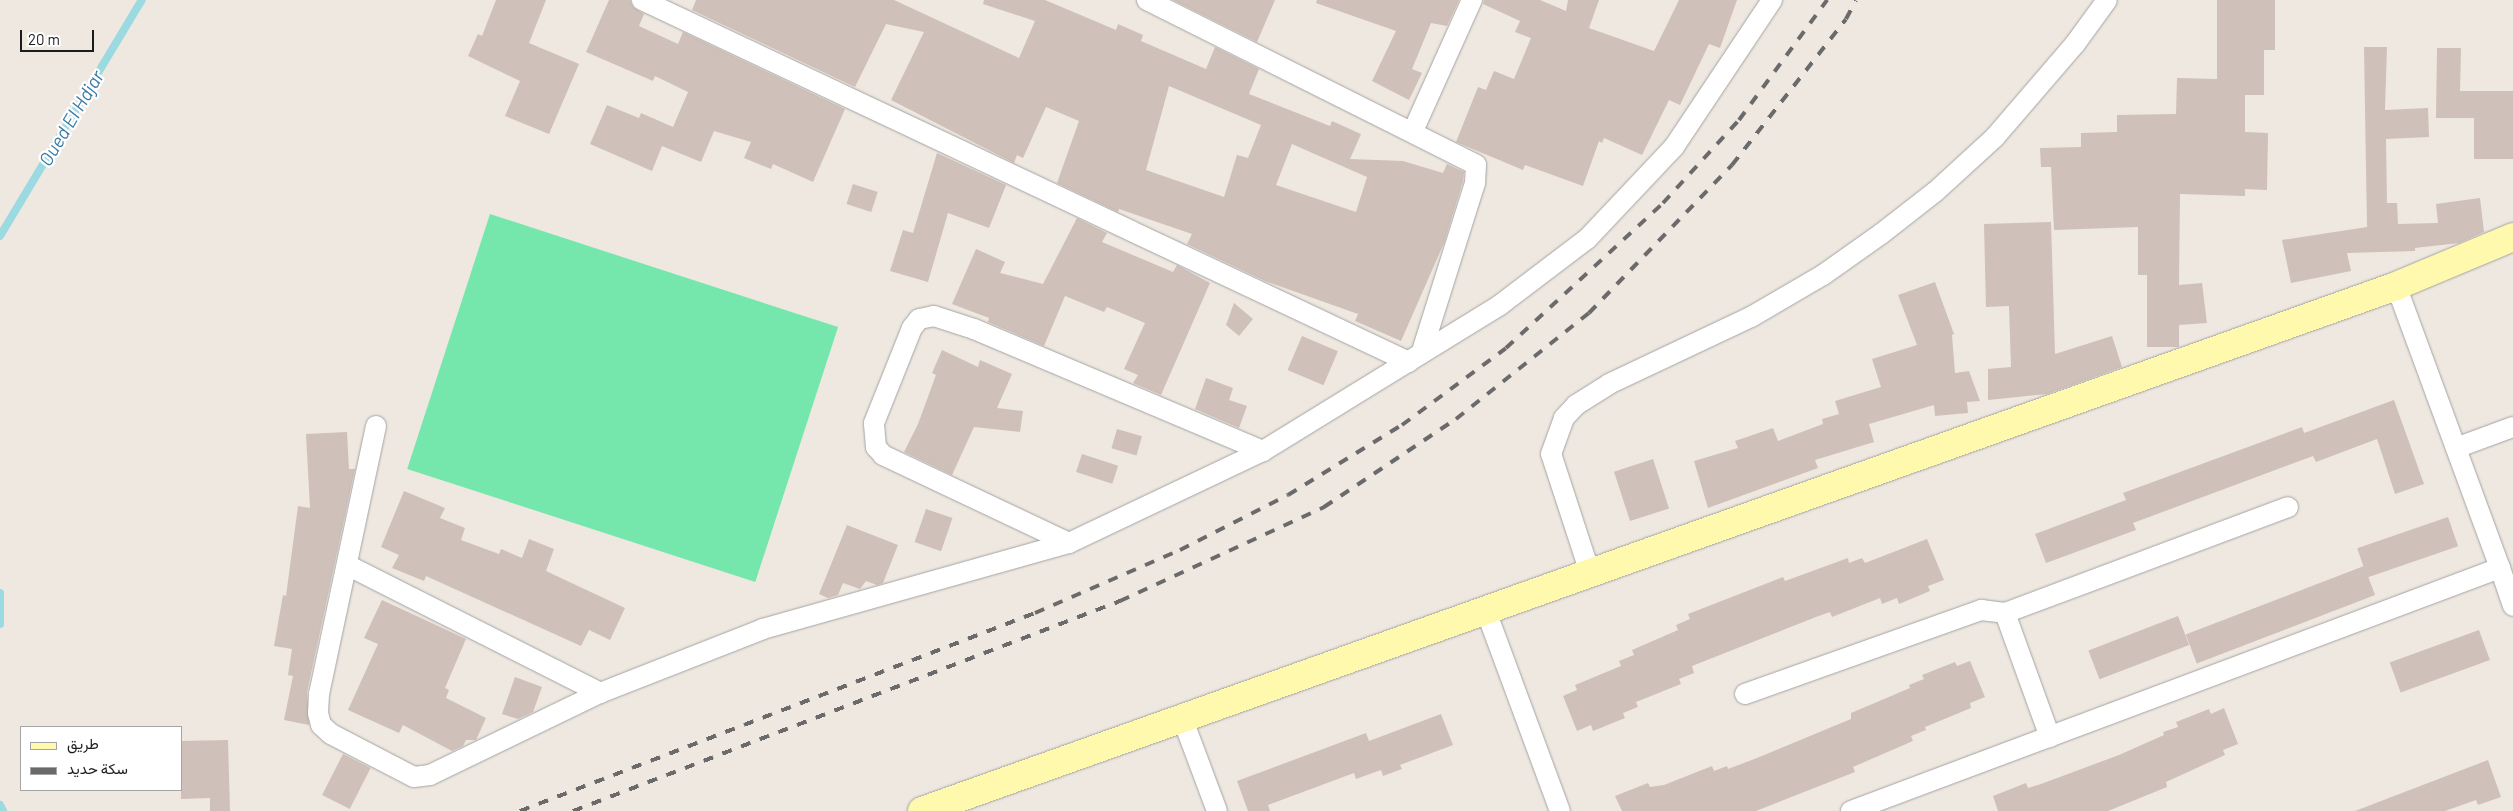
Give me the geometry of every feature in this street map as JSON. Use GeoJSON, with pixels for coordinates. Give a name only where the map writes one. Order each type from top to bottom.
{"type":"FeatureCollection","features":[{"type":"Feature","properties":{"kind":"main road"},"geometry":{"type":"LineString","coordinates":[[922,811],[1184,720],[1590,573],[2396,286],[2513,237]]}},
{"type":"Feature","properties":{"kind":"street"},"geometry":{"type":"LineString","coordinates":[[642,0],[1415,358]]}},
{"type":"Feature","properties":{"kind":"street"},"geometry":{"type":"LineString","coordinates":[[1147,0],[1474,163],[1478,169],[1415,358]]}},
{"type":"Feature","properties":{"kind":"street"},"geometry":{"type":"LineString","coordinates":[[1413,131],[1472,0]]}},
{"type":"Feature","properties":{"kind":"street"},"geometry":{"type":"LineString","coordinates":[[376,426],[319,694],[321,725],[331,734],[414,777],[430,775],[600,693],[763,630],[1069,543],[1263,451],[1415,358],[1543,275],[1587,239],[1630,196],[1674,147],[1772,0]]}},
{"type":"Feature","properties":{"kind":"street"},"geometry":{"type":"LineString","coordinates":[[1590,573],[1551,454],[1564,418],[1576,405],[1609,384],[1752,316],[1823,276],[1881,234],[1935,192],[1995,137],[2075,44],[2107,0]]}},
{"type":"Feature","properties":{"kind":"street"},"geometry":{"type":"LineString","coordinates":[[2396,286],[2506,578],[2513,606]]}},
{"type":"Feature","properties":{"kind":"street"},"geometry":{"type":"LineString","coordinates":[[1069,543],[883,455],[876,447],[874,423],[912,328],[919,319],[934,316],[974,329],[1263,451]]}},
{"type":"Feature","properties":{"kind":"street"},"geometry":{"type":"LineString","coordinates":[[2456,448],[2513,427]]}},
{"type":"Feature","properties":{"kind":"street"},"geometry":{"type":"LineString","coordinates":[[1745,694],[1981,610],[2005,613],[2288,507]]}},
{"type":"Feature","properties":{"kind":"street"},"geometry":{"type":"LineString","coordinates":[[346,565],[600,693]]}},
{"type":"Feature","properties":{"kind":"street"},"geometry":{"type":"LineString","coordinates":[[1851,811],[1891,804],[2050,737],[2506,578]]}},
{"type":"Feature","properties":{"kind":"street"},"geometry":{"type":"LineString","coordinates":[[1486,611],[1560,811]]}},
{"type":"Feature","properties":{"kind":"street"},"geometry":{"type":"LineString","coordinates":[[2005,613],[2050,737]]}},
{"type":"Feature","properties":{"kind":"street"},"geometry":{"type":"LineString","coordinates":[[1184,720],[1216,811]]}},
{"type":"Feature","properties":{"kind":"green space"},"geometry":{"type":"Polygon","coordinates":[[[490,214],[838,327],[755,582],[407,469],[490,214]]]}},
{"type":"Feature","properties":{"kind":"building"},"geometry":{"type":"Polygon","coordinates":[[[496,0],[546,0],[529,43],[579,64],[549,134],[505,116],[520,81],[468,56],[478,34],[482,36],[496,0]]]}},
{"type":"Feature","properties":{"kind":"building"},"geometry":{"type":"Polygon","coordinates":[[[609,0],[630,0],[633,7],[644,14],[639,26],[678,44],[683,32],[845,109],[813,182],[773,164],[771,169],[744,158],[751,142],[714,131],[701,162],[662,146],[652,171],[590,144],[607,105],[639,118],[641,113],[673,127],[688,92],[655,76],[653,81],[586,52],[609,0]]]}},
{"type":"Feature","properties":{"kind":"building"},"geometry":{"type":"Polygon","coordinates":[[[696,0],[894,0],[1019,58],[1035,21],[983,4],[984,0],[1045,0],[1116,30],[1118,24],[1143,35],[1141,41],[1206,69],[1215,47],[1259,69],[1249,94],[1330,126],[1332,121],[1361,134],[1350,159],[1403,161],[1443,173],[1447,164],[1464,172],[1463,181],[1444,243],[1401,341],[1355,321],[1358,314],[1265,281],[1187,244],[1192,234],[1119,209],[1118,212],[1057,183],[1079,121],[1046,107],[1023,158],[1017,155],[1014,163],[891,100],[924,32],[886,24],[855,87],[692,10],[696,0]],[[1169,86],[1146,170],[1224,197],[1237,155],[1248,158],[1261,125],[1169,86]],[[1292,144],[1276,185],[1356,212],[1367,177],[1292,144]]]}},
{"type":"Feature","properties":{"kind":"building"},"geometry":{"type":"Polygon","coordinates":[[[1173,0],[1275,0],[1257,42],[1173,0]]]}},
{"type":"Feature","properties":{"kind":"building"},"geometry":{"type":"Polygon","coordinates":[[[1317,0],[1459,0],[1447,26],[1431,23],[1412,69],[1422,73],[1409,100],[1372,81],[1396,31],[1316,3],[1317,0]]]}},
{"type":"Feature","properties":{"kind":"building"},"geometry":{"type":"Polygon","coordinates":[[[1484,0],[1540,0],[1566,11],[1568,0],[1599,0],[1589,28],[1654,51],[1679,0],[1737,0],[1720,48],[1709,44],[1680,105],[1669,100],[1642,155],[1604,138],[1602,143],[1599,141],[1583,186],[1525,165],[1523,170],[1456,142],[1478,87],[1486,90],[1494,71],[1514,79],[1531,38],[1515,32],[1520,21],[1483,4],[1484,0]]]}},
{"type":"Feature","properties":{"kind":"building"},"geometry":{"type":"Polygon","coordinates":[[[2217,0],[2275,0],[2275,50],[2264,50],[2264,95],[2245,95],[2245,132],[2268,133],[2267,190],[2245,189],[2245,196],[2180,194],[2179,285],[2202,283],[2207,323],[2179,325],[2179,347],[2147,347],[2147,275],[2138,275],[2138,227],[2054,230],[2051,167],[2041,167],[2040,148],[2081,147],[2081,133],[2117,132],[2117,115],[2176,114],[2177,78],[2217,79],[2217,0]]]}},
{"type":"Feature","properties":{"kind":"building"},"geometry":{"type":"Polygon","coordinates":[[[2364,47],[2387,47],[2385,110],[2428,108],[2429,137],[2386,139],[2387,203],[2397,203],[2398,224],[2438,223],[2436,204],[2480,198],[2484,232],[2459,243],[2415,248],[2415,251],[2347,253],[2351,271],[2291,283],[2282,240],[2367,227],[2364,47]]]}},
{"type":"Feature","properties":{"kind":"building"},"geometry":{"type":"Polygon","coordinates":[[[2437,48],[2461,48],[2460,91],[2513,91],[2513,159],[2474,159],[2474,118],[2436,118],[2437,48]]]}},
{"type":"Feature","properties":{"kind":"building"},"geometry":{"type":"Polygon","coordinates":[[[937,153],[1006,185],[989,228],[948,213],[928,282],[890,271],[903,230],[913,233],[937,153]]]}},
{"type":"Feature","properties":{"kind":"building"},"geometry":{"type":"Polygon","coordinates":[[[853,184],[878,192],[871,212],[847,204],[853,184]]]}},
{"type":"Feature","properties":{"kind":"building"},"geometry":{"type":"Polygon","coordinates":[[[1077,218],[1107,233],[1102,242],[1173,272],[1177,265],[1210,283],[1161,395],[1133,383],[1138,375],[1124,369],[1145,323],[1107,307],[1104,312],[1065,296],[1044,346],[988,322],[989,318],[952,304],[976,249],[1005,262],[1000,273],[1043,284],[1077,218]]]}},
{"type":"Feature","properties":{"kind":"building"},"geometry":{"type":"Polygon","coordinates":[[[2051,222],[2055,354],[2112,336],[2122,367],[2047,394],[1988,400],[1988,369],[2011,367],[2009,306],[1986,307],[1984,224],[2051,222]]]}},
{"type":"Feature","properties":{"kind":"building"},"geometry":{"type":"Polygon","coordinates":[[[1935,282],[1954,334],[1952,335],[1955,373],[1969,371],[1980,401],[1967,402],[1968,413],[1935,416],[1934,405],[1869,424],[1874,442],[1815,460],[1818,468],[1708,508],[1694,461],[1738,448],[1735,441],[1773,428],[1778,441],[1823,424],[1822,419],[1839,414],[1835,401],[1881,387],[1872,359],[1917,345],[1898,295],[1935,282]]]}},
{"type":"Feature","properties":{"kind":"building"},"geometry":{"type":"Polygon","coordinates":[[[1234,303],[1253,319],[1239,336],[1226,325],[1234,303]]]}},
{"type":"Feature","properties":{"kind":"building"},"geometry":{"type":"Polygon","coordinates":[[[1302,336],[1338,351],[1323,385],[1288,370],[1302,336]]]}},
{"type":"Feature","properties":{"kind":"building"},"geometry":{"type":"Polygon","coordinates":[[[942,350],[978,367],[980,360],[1012,374],[997,408],[1023,411],[1020,432],[974,427],[952,475],[904,452],[918,424],[936,375],[932,373],[942,350]]]}},
{"type":"Feature","properties":{"kind":"building"},"geometry":{"type":"Polygon","coordinates":[[[1206,378],[1233,388],[1229,400],[1247,406],[1239,428],[1195,409],[1206,378]]]}},
{"type":"Feature","properties":{"kind":"building"},"geometry":{"type":"Polygon","coordinates":[[[2394,400],[2424,484],[2395,494],[2377,439],[2316,462],[2313,456],[2133,523],[2136,530],[2046,563],[2035,534],[2126,500],[2123,493],[2302,427],[2304,433],[2394,400]]]}},
{"type":"Feature","properties":{"kind":"building"},"geometry":{"type":"Polygon","coordinates":[[[1117,429],[1142,436],[1136,455],[1111,448],[1117,429]]]}},
{"type":"Feature","properties":{"kind":"building"},"geometry":{"type":"Polygon","coordinates":[[[347,432],[349,469],[355,469],[307,692],[309,725],[284,720],[293,676],[288,675],[292,649],[274,646],[283,595],[286,596],[298,506],[310,508],[306,434],[347,432]]]}},
{"type":"Feature","properties":{"kind":"building"},"geometry":{"type":"Polygon","coordinates":[[[1082,454],[1118,466],[1112,484],[1076,472],[1082,454]]]}},
{"type":"Feature","properties":{"kind":"building"},"geometry":{"type":"Polygon","coordinates":[[[1653,459],[1669,508],[1630,521],[1614,472],[1653,459]]]}},
{"type":"Feature","properties":{"kind":"building"},"geometry":{"type":"Polygon","coordinates":[[[404,491],[445,508],[440,518],[465,528],[461,540],[499,554],[501,549],[522,558],[529,539],[554,549],[546,571],[625,608],[610,640],[589,630],[581,646],[426,576],[424,581],[392,568],[399,555],[381,547],[404,491]]]}},
{"type":"Feature","properties":{"kind":"building"},"geometry":{"type":"Polygon","coordinates":[[[926,509],[952,518],[941,551],[915,542],[926,509]]]}},
{"type":"Feature","properties":{"kind":"building"},"geometry":{"type":"Polygon","coordinates":[[[2448,517],[2458,546],[2367,578],[2357,548],[2448,517]]]}},
{"type":"Feature","properties":{"kind":"building"},"geometry":{"type":"Polygon","coordinates":[[[847,525],[898,545],[883,583],[877,585],[866,581],[860,589],[843,583],[838,595],[828,598],[819,594],[847,525]]]}},
{"type":"Feature","properties":{"kind":"building"},"geometry":{"type":"Polygon","coordinates":[[[1927,539],[1944,580],[1928,586],[1930,591],[1899,604],[1897,598],[1882,604],[1880,598],[1832,617],[1830,612],[1692,666],[1694,673],[1679,679],[1681,684],[1636,702],[1638,707],[1623,713],[1625,718],[1593,731],[1591,725],[1577,731],[1563,696],[1577,690],[1575,685],[1621,666],[1619,661],[1634,655],[1632,650],[1678,630],[1676,625],[1690,619],[1688,614],[1783,577],[1785,581],[1848,558],[1849,563],[1862,558],[1865,563],[1927,539]]]}},
{"type":"Feature","properties":{"kind":"building"},"geometry":{"type":"Polygon","coordinates":[[[2364,566],[2375,595],[2197,663],[2186,634],[2364,566]]]}},
{"type":"Feature","properties":{"kind":"building"},"geometry":{"type":"Polygon","coordinates":[[[382,600],[466,639],[445,688],[449,690],[446,698],[486,718],[476,740],[466,740],[463,746],[452,751],[403,725],[399,733],[348,710],[378,644],[364,638],[382,600]]]}},
{"type":"Feature","properties":{"kind":"building"},"geometry":{"type":"Polygon","coordinates":[[[2178,616],[2189,645],[2099,679],[2088,650],[2178,616]]]}},
{"type":"Feature","properties":{"kind":"building"},"geometry":{"type":"Polygon","coordinates":[[[2479,630],[2490,660],[2401,693],[2390,662],[2479,630]]]}},
{"type":"Feature","properties":{"kind":"building"},"geometry":{"type":"Polygon","coordinates":[[[1970,661],[1985,697],[1970,703],[1971,708],[1925,727],[1926,730],[1911,736],[1913,741],[1853,767],[1855,772],[1756,811],[1622,811],[1615,796],[1648,783],[1650,787],[1664,785],[1712,766],[1714,771],[1727,766],[1728,769],[1757,758],[1851,719],[1851,713],[1910,688],[1909,685],[1924,679],[1922,675],[1955,662],[1957,666],[1970,661]]]}},
{"type":"Feature","properties":{"kind":"building"},"geometry":{"type":"Polygon","coordinates":[[[515,677],[542,687],[533,712],[518,719],[502,714],[515,677]]]}},
{"type":"Feature","properties":{"kind":"building"},"geometry":{"type":"Polygon","coordinates":[[[2224,708],[2238,744],[2223,750],[2225,755],[2166,782],[2167,787],[2108,811],[1998,811],[1993,796],[2026,783],[2028,788],[2041,784],[2119,755],[2164,735],[2163,732],[2178,727],[2176,722],[2209,709],[2211,714],[2224,708]]]}},
{"type":"Feature","properties":{"kind":"building"},"geometry":{"type":"Polygon","coordinates":[[[1441,714],[1453,745],[1400,765],[1402,769],[1383,776],[1381,770],[1356,779],[1354,773],[1268,805],[1270,811],[1248,811],[1237,781],[1366,733],[1369,741],[1441,714]]]}},
{"type":"Feature","properties":{"kind":"building"},"geometry":{"type":"Polygon","coordinates":[[[228,740],[230,811],[210,811],[210,798],[181,799],[182,741],[228,740]]]}},
{"type":"Feature","properties":{"kind":"building"},"geometry":{"type":"Polygon","coordinates":[[[343,754],[371,768],[350,809],[322,795],[343,754]]]}},
{"type":"Feature","properties":{"kind":"building"},"geometry":{"type":"Polygon","coordinates":[[[2488,760],[2501,797],[2478,805],[2476,800],[2445,811],[2355,811],[2488,760]]]}},
{"type":"Feature","properties":{"kind":"waterway","name":"Oued El Hdjar"},"geometry":{"type":"LineString","coordinates":[[0,236],[142,0]]}},
{"type":"Feature","properties":{"kind":"waterway","name":"Oued El Hdjar"},"geometry":{"type":"LineString","coordinates":[[0,593],[0,624]]}},
{"type":"Feature","properties":{"kind":"waterway","name":"Oued El Hdjar"},"geometry":{"type":"LineString","coordinates":[[0,805],[3,811]]}},
{"type":"Feature","properties":{"kind":"railway"},"geometry":{"type":"LineString","coordinates":[[520,811],[1035,613],[1180,550],[1288,495],[1402,425],[1506,348],[1663,203],[1739,120],[1827,0]]}},
{"type":"Feature","properties":{"kind":"railway"},"geometry":{"type":"LineString","coordinates":[[573,811],[1120,601],[1324,507],[1456,419],[1589,313],[1732,165],[1846,19],[1856,0]]}}]}
